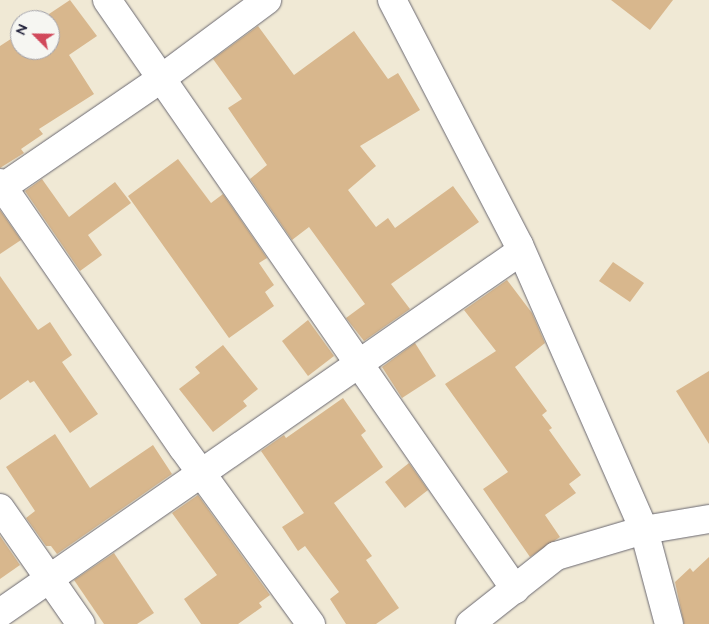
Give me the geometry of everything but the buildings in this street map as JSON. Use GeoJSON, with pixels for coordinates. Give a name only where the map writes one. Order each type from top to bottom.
{"type":"FeatureCollection","features":[{"type":"Feature","properties":{"kind":"street"},"geometry":{"type":"LineString","coordinates":[[107,0],[514,589]]}},
{"type":"Feature","properties":{"kind":"street"},"geometry":{"type":"LineString","coordinates":[[267,0],[162,78],[1,186],[311,624]]}},
{"type":"Feature","properties":{"kind":"street"},"geometry":{"type":"LineString","coordinates":[[392,0],[521,251],[644,530],[669,624]]}},
{"type":"Feature","properties":{"kind":"street"},"geometry":{"type":"LineString","coordinates":[[0,613],[201,471],[361,365],[521,251]]}},
{"type":"Feature","properties":{"kind":"street"},"geometry":{"type":"LineString","coordinates":[[0,508],[48,580],[81,624]]}},
{"type":"Feature","properties":{"kind":"street"},"geometry":{"type":"LineString","coordinates":[[470,624],[556,556],[644,530],[709,519]]}}]}
